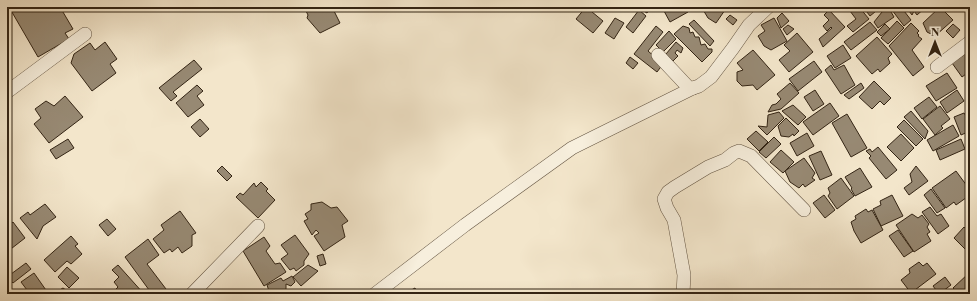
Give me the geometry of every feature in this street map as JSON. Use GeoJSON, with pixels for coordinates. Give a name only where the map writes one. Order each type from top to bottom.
{"type":"FeatureCollection","features":[{"type":"Feature","properties":{"kind":"street"},"geometry":{"type":"LineString","coordinates":[[375,294],[465,225],[572,148],[699,86],[711,77],[749,25],[768,7]]}},
{"type":"Feature","properties":{"kind":"street"},"geometry":{"type":"LineString","coordinates":[[7,92],[85,34]]}},
{"type":"Feature","properties":{"kind":"street"},"geometry":{"type":"LineString","coordinates":[[937,67],[970,42]]}},
{"type":"Feature","properties":{"kind":"street"},"geometry":{"type":"LineString","coordinates":[[658,55],[689,88],[693,88]]}},
{"type":"Feature","properties":{"kind":"street"},"geometry":{"type":"LineString","coordinates":[[684,294],[684,275],[674,220],[664,199],[668,192],[675,187],[739,151],[751,156],[804,210]]}},
{"type":"Feature","properties":{"kind":"street"},"geometry":{"type":"LineString","coordinates":[[192,294],[258,226]]}},
{"type":"Feature","properties":{"kind":"building"},"geometry":{"type":"Polygon","coordinates":[[[9,7],[60,7],[73,29],[65,33],[69,39],[38,57],[9,7]]]}},
{"type":"Feature","properties":{"kind":"building"},"geometry":{"type":"Polygon","coordinates":[[[310,7],[322,7],[324,11],[332,7],[340,23],[320,33],[307,18],[308,15],[305,9],[310,7]]]}},
{"type":"Feature","properties":{"kind":"building"},"geometry":{"type":"Polygon","coordinates":[[[586,7],[603,21],[593,33],[576,19],[586,7]]]}},
{"type":"Feature","properties":{"kind":"building"},"geometry":{"type":"Polygon","coordinates":[[[637,7],[651,7],[647,13],[637,7]]]}},
{"type":"Feature","properties":{"kind":"building"},"geometry":{"type":"Polygon","coordinates":[[[671,7],[685,7],[688,12],[670,22],[664,11],[671,7]]]}},
{"type":"Feature","properties":{"kind":"building"},"geometry":{"type":"Polygon","coordinates":[[[722,7],[725,10],[716,23],[708,18],[702,8],[722,7]]]}},
{"type":"Feature","properties":{"kind":"building"},"geometry":{"type":"Polygon","coordinates":[[[847,7],[859,7],[869,19],[853,32],[847,26],[856,19],[847,7]]]}},
{"type":"Feature","properties":{"kind":"building"},"geometry":{"type":"Polygon","coordinates":[[[863,7],[881,7],[870,16],[863,7]]]}},
{"type":"Feature","properties":{"kind":"building"},"geometry":{"type":"Polygon","coordinates":[[[886,7],[888,7],[894,17],[878,28],[874,22],[886,7]]]}},
{"type":"Feature","properties":{"kind":"building"},"geometry":{"type":"Polygon","coordinates":[[[896,7],[901,7],[911,20],[904,26],[892,10],[896,7]]]}},
{"type":"Feature","properties":{"kind":"building"},"geometry":{"type":"Polygon","coordinates":[[[906,7],[926,7],[917,15],[914,11],[912,15],[906,7]]]}},
{"type":"Feature","properties":{"kind":"building"},"geometry":{"type":"Polygon","coordinates":[[[940,7],[953,20],[935,36],[927,32],[923,23],[940,7]]]}},
{"type":"Feature","properties":{"kind":"building"},"geometry":{"type":"Polygon","coordinates":[[[639,10],[646,16],[633,33],[626,27],[639,10]]]}},
{"type":"Feature","properties":{"kind":"building"},"geometry":{"type":"Polygon","coordinates":[[[829,10],[845,27],[823,47],[819,39],[832,28],[831,27],[827,31],[823,26],[829,20],[824,15],[829,10]]]}},
{"type":"Feature","properties":{"kind":"building"},"geometry":{"type":"Polygon","coordinates":[[[782,13],[789,21],[781,28],[777,18],[782,13]]]}},
{"type":"Feature","properties":{"kind":"building"},"geometry":{"type":"Polygon","coordinates":[[[730,15],[737,20],[733,25],[726,19],[730,15]]]}},
{"type":"Feature","properties":{"kind":"building"},"geometry":{"type":"Polygon","coordinates":[[[615,18],[624,23],[614,39],[605,33],[615,18]]]}},
{"type":"Feature","properties":{"kind":"building"},"geometry":{"type":"Polygon","coordinates":[[[774,18],[787,41],[771,50],[764,46],[758,36],[765,31],[761,25],[774,18]]]}},
{"type":"Feature","properties":{"kind":"building"},"geometry":{"type":"Polygon","coordinates":[[[694,20],[714,41],[710,46],[689,24],[694,20]]]}},
{"type":"Feature","properties":{"kind":"building"},"geometry":{"type":"Polygon","coordinates":[[[897,21],[904,28],[888,44],[881,38],[897,21]]]}},
{"type":"Feature","properties":{"kind":"building"},"geometry":{"type":"Polygon","coordinates":[[[870,22],[877,30],[851,50],[844,42],[870,22]]]}},
{"type":"Feature","properties":{"kind":"building"},"geometry":{"type":"Polygon","coordinates":[[[911,23],[919,31],[917,33],[919,35],[918,36],[922,39],[912,50],[924,67],[913,76],[889,46],[911,23]]]}},
{"type":"Feature","properties":{"kind":"building"},"geometry":{"type":"Polygon","coordinates":[[[885,24],[890,29],[881,36],[877,32],[885,24]]]}},
{"type":"Feature","properties":{"kind":"building"},"geometry":{"type":"Polygon","coordinates":[[[953,24],[960,30],[953,38],[946,31],[953,24]]]}},
{"type":"Feature","properties":{"kind":"building"},"geometry":{"type":"Polygon","coordinates":[[[788,25],[794,29],[787,35],[783,29],[788,25]]]}},
{"type":"Feature","properties":{"kind":"building"},"geometry":{"type":"Polygon","coordinates":[[[656,26],[663,32],[648,51],[663,64],[657,72],[634,54],[656,26]]]}},
{"type":"Feature","properties":{"kind":"building"},"geometry":{"type":"Polygon","coordinates":[[[683,26],[689,28],[690,33],[693,32],[695,37],[699,37],[701,45],[705,44],[708,49],[712,49],[712,52],[702,62],[674,34],[683,26]]]}},
{"type":"Feature","properties":{"kind":"building"},"geometry":{"type":"Polygon","coordinates":[[[669,31],[676,39],[663,52],[656,45],[669,31]]]}},
{"type":"Feature","properties":{"kind":"building"},"geometry":{"type":"Polygon","coordinates":[[[797,33],[813,52],[789,72],[779,60],[790,51],[784,45],[797,33]]]}},
{"type":"Feature","properties":{"kind":"building"},"geometry":{"type":"Polygon","coordinates":[[[877,37],[892,54],[888,58],[890,63],[880,72],[878,69],[872,74],[856,56],[877,37]]]}},
{"type":"Feature","properties":{"kind":"building"},"geometry":{"type":"Polygon","coordinates":[[[105,42],[117,59],[110,64],[116,73],[92,91],[71,63],[74,54],[90,43],[95,50],[105,42]]]}},
{"type":"Feature","properties":{"kind":"building"},"geometry":{"type":"Polygon","coordinates":[[[676,42],[683,48],[681,53],[677,50],[675,53],[678,56],[673,61],[666,54],[676,42]]]}},
{"type":"Feature","properties":{"kind":"building"},"geometry":{"type":"Polygon","coordinates":[[[843,45],[851,58],[835,68],[827,56],[843,45]]]}},
{"type":"Feature","properties":{"kind":"building"},"geometry":{"type":"Polygon","coordinates":[[[753,50],[775,75],[757,90],[753,85],[742,86],[737,81],[737,72],[743,70],[737,63],[753,50]]]}},
{"type":"Feature","properties":{"kind":"building"},"geometry":{"type":"Polygon","coordinates":[[[968,52],[970,55],[970,71],[962,77],[952,63],[968,52]]]}},
{"type":"Feature","properties":{"kind":"building"},"geometry":{"type":"Polygon","coordinates":[[[630,57],[638,63],[633,69],[626,63],[630,57]]]}},
{"type":"Feature","properties":{"kind":"building"},"geometry":{"type":"Polygon","coordinates":[[[194,60],[202,69],[173,92],[177,96],[171,101],[159,88],[194,60]]]}},
{"type":"Feature","properties":{"kind":"building"},"geometry":{"type":"Polygon","coordinates":[[[814,61],[822,72],[798,91],[789,79],[814,61]]]}},
{"type":"Feature","properties":{"kind":"building"},"geometry":{"type":"Polygon","coordinates":[[[831,65],[834,70],[844,65],[855,85],[841,94],[825,70],[831,65]]]}},
{"type":"Feature","properties":{"kind":"building"},"geometry":{"type":"Polygon","coordinates":[[[947,73],[957,88],[936,101],[926,86],[947,73]]]}},
{"type":"Feature","properties":{"kind":"building"},"geometry":{"type":"Polygon","coordinates":[[[874,81],[891,98],[884,105],[880,101],[872,109],[859,97],[874,81]]]}},
{"type":"Feature","properties":{"kind":"building"},"geometry":{"type":"Polygon","coordinates":[[[790,83],[799,93],[781,109],[768,112],[772,105],[776,104],[781,99],[777,94],[790,83]]]}},
{"type":"Feature","properties":{"kind":"building"},"geometry":{"type":"Polygon","coordinates":[[[861,83],[864,88],[849,99],[844,95],[861,83]]]}},
{"type":"Feature","properties":{"kind":"building"},"geometry":{"type":"Polygon","coordinates":[[[197,85],[203,91],[197,96],[204,105],[188,117],[176,103],[197,85]]]}},
{"type":"Feature","properties":{"kind":"building"},"geometry":{"type":"Polygon","coordinates":[[[815,90],[824,104],[813,111],[804,97],[815,90]]]}},
{"type":"Feature","properties":{"kind":"building"},"geometry":{"type":"Polygon","coordinates":[[[957,90],[964,101],[947,113],[940,102],[957,90]]]}},
{"type":"Feature","properties":{"kind":"building"},"geometry":{"type":"Polygon","coordinates":[[[65,96],[83,117],[49,143],[34,124],[41,118],[35,109],[46,101],[54,106],[65,96]]]}},
{"type":"Feature","properties":{"kind":"building"},"geometry":{"type":"Polygon","coordinates":[[[929,97],[937,107],[922,119],[914,108],[929,97]]]}},
{"type":"Feature","properties":{"kind":"building"},"geometry":{"type":"Polygon","coordinates":[[[830,103],[839,116],[813,135],[803,122],[830,103]]]}},
{"type":"Feature","properties":{"kind":"building"},"geometry":{"type":"Polygon","coordinates":[[[793,105],[806,117],[798,125],[782,111],[793,105]]]}},
{"type":"Feature","properties":{"kind":"building"},"geometry":{"type":"Polygon","coordinates":[[[940,106],[950,119],[941,126],[943,128],[935,135],[923,119],[940,106]]]}},
{"type":"Feature","properties":{"kind":"building"},"geometry":{"type":"Polygon","coordinates":[[[911,111],[928,131],[925,139],[904,117],[911,111]]]}},
{"type":"Feature","properties":{"kind":"building"},"geometry":{"type":"Polygon","coordinates":[[[779,112],[784,118],[767,135],[758,126],[767,127],[768,115],[779,112]]]}},
{"type":"Feature","properties":{"kind":"building"},"geometry":{"type":"Polygon","coordinates":[[[964,113],[966,116],[970,114],[970,131],[961,135],[954,117],[964,113]]]}},
{"type":"Feature","properties":{"kind":"building"},"geometry":{"type":"Polygon","coordinates":[[[847,114],[867,148],[851,157],[832,123],[847,114]]]}},
{"type":"Feature","properties":{"kind":"building"},"geometry":{"type":"Polygon","coordinates":[[[786,118],[799,131],[794,136],[793,134],[789,137],[781,136],[778,126],[786,118]]]}},
{"type":"Feature","properties":{"kind":"building"},"geometry":{"type":"Polygon","coordinates":[[[200,119],[209,129],[200,137],[191,127],[200,119]]]}},
{"type":"Feature","properties":{"kind":"building"},"geometry":{"type":"Polygon","coordinates":[[[904,120],[923,139],[916,146],[897,127],[904,120]]]}},
{"type":"Feature","properties":{"kind":"building"},"geometry":{"type":"Polygon","coordinates":[[[953,125],[959,136],[933,151],[927,140],[953,125]]]}},
{"type":"Feature","properties":{"kind":"building"},"geometry":{"type":"Polygon","coordinates":[[[756,131],[768,142],[759,151],[747,139],[756,131]]]}},
{"type":"Feature","properties":{"kind":"building"},"geometry":{"type":"Polygon","coordinates":[[[807,133],[814,146],[797,156],[790,143],[807,133]]]}},
{"type":"Feature","properties":{"kind":"building"},"geometry":{"type":"Polygon","coordinates":[[[901,134],[914,148],[901,161],[887,147],[901,134]]]}},
{"type":"Feature","properties":{"kind":"building"},"geometry":{"type":"Polygon","coordinates":[[[774,137],[781,144],[766,158],[759,152],[774,137]]]}},
{"type":"Feature","properties":{"kind":"building"},"geometry":{"type":"Polygon","coordinates":[[[68,139],[74,148],[56,159],[50,150],[68,139]]]}},
{"type":"Feature","properties":{"kind":"building"},"geometry":{"type":"Polygon","coordinates":[[[961,139],[965,149],[940,160],[936,150],[961,139]]]}},
{"type":"Feature","properties":{"kind":"building"},"geometry":{"type":"Polygon","coordinates":[[[878,147],[897,170],[886,179],[869,158],[871,156],[866,151],[870,149],[872,152],[878,147]]]}},
{"type":"Feature","properties":{"kind":"building"},"geometry":{"type":"Polygon","coordinates":[[[781,150],[794,162],[783,173],[770,162],[781,150]]]}},
{"type":"Feature","properties":{"kind":"building"},"geometry":{"type":"Polygon","coordinates":[[[821,151],[832,175],[820,180],[809,156],[821,151]]]}},
{"type":"Feature","properties":{"kind":"building"},"geometry":{"type":"Polygon","coordinates":[[[804,158],[815,173],[812,178],[815,180],[805,187],[803,184],[799,188],[790,182],[785,171],[804,158]]]}},
{"type":"Feature","properties":{"kind":"building"},"geometry":{"type":"Polygon","coordinates":[[[222,166],[232,176],[227,181],[217,171],[222,166]]]}},
{"type":"Feature","properties":{"kind":"building"},"geometry":{"type":"Polygon","coordinates":[[[916,166],[928,181],[909,195],[904,188],[912,182],[910,174],[916,166]]]}},
{"type":"Feature","properties":{"kind":"building"},"geometry":{"type":"Polygon","coordinates":[[[860,168],[872,187],[855,196],[845,177],[860,168]]]}},
{"type":"Feature","properties":{"kind":"building"},"geometry":{"type":"Polygon","coordinates":[[[956,171],[970,190],[970,195],[956,205],[954,202],[946,208],[932,188],[956,171]]]}},
{"type":"Feature","properties":{"kind":"building"},"geometry":{"type":"Polygon","coordinates":[[[841,178],[854,196],[837,209],[828,196],[830,193],[828,188],[841,178]]]}},
{"type":"Feature","properties":{"kind":"building"},"geometry":{"type":"Polygon","coordinates":[[[261,182],[268,189],[266,191],[275,200],[258,218],[236,197],[240,193],[243,195],[254,183],[256,187],[261,182]]]}},
{"type":"Feature","properties":{"kind":"building"},"geometry":{"type":"Polygon","coordinates":[[[931,189],[945,208],[937,213],[924,195],[931,189]]]}},
{"type":"Feature","properties":{"kind":"building"},"geometry":{"type":"Polygon","coordinates":[[[824,195],[835,210],[825,218],[813,203],[824,195]]]}},
{"type":"Feature","properties":{"kind":"building"},"geometry":{"type":"Polygon","coordinates":[[[892,195],[903,216],[881,226],[873,209],[881,205],[880,201],[892,195]]]}},
{"type":"Feature","properties":{"kind":"building"},"geometry":{"type":"Polygon","coordinates":[[[322,202],[331,208],[337,207],[348,221],[342,225],[345,237],[324,251],[314,236],[319,233],[316,230],[312,235],[304,221],[308,219],[305,214],[311,210],[311,204],[322,202]]]}},
{"type":"Feature","properties":{"kind":"building"},"geometry":{"type":"Polygon","coordinates":[[[45,204],[56,217],[43,226],[37,239],[20,218],[28,212],[30,215],[45,204]]]}},
{"type":"Feature","properties":{"kind":"building"},"geometry":{"type":"Polygon","coordinates":[[[930,207],[937,216],[941,214],[949,226],[938,234],[922,212],[930,207]]]}},
{"type":"Feature","properties":{"kind":"building"},"geometry":{"type":"Polygon","coordinates":[[[866,209],[868,212],[872,210],[883,230],[861,243],[851,222],[856,219],[855,216],[866,209]]]}},
{"type":"Feature","properties":{"kind":"building"},"geometry":{"type":"Polygon","coordinates":[[[180,211],[196,233],[192,235],[192,246],[182,253],[178,247],[172,252],[170,249],[164,253],[153,239],[164,230],[161,225],[180,211]]]}},
{"type":"Feature","properties":{"kind":"building"},"geometry":{"type":"Polygon","coordinates":[[[912,214],[918,218],[922,215],[929,224],[927,227],[930,232],[927,234],[931,241],[914,252],[896,225],[912,214]]]}},
{"type":"Feature","properties":{"kind":"building"},"geometry":{"type":"Polygon","coordinates":[[[107,219],[116,229],[108,236],[99,225],[107,219]]]}},
{"type":"Feature","properties":{"kind":"building"},"geometry":{"type":"Polygon","coordinates":[[[13,222],[25,238],[7,252],[7,227],[13,222]]]}},
{"type":"Feature","properties":{"kind":"building"},"geometry":{"type":"Polygon","coordinates":[[[964,227],[970,233],[970,254],[954,238],[964,227]]]}},
{"type":"Feature","properties":{"kind":"building"},"geometry":{"type":"Polygon","coordinates":[[[898,230],[913,251],[904,257],[889,236],[898,230]]]}},
{"type":"Feature","properties":{"kind":"building"},"geometry":{"type":"Polygon","coordinates":[[[295,235],[309,254],[304,261],[304,265],[296,271],[294,268],[290,270],[281,259],[288,254],[281,245],[295,235]]]}},
{"type":"Feature","properties":{"kind":"building"},"geometry":{"type":"Polygon","coordinates":[[[71,236],[78,244],[75,246],[82,254],[71,264],[67,261],[55,272],[44,260],[71,236]]]}},
{"type":"Feature","properties":{"kind":"building"},"geometry":{"type":"Polygon","coordinates":[[[264,237],[270,246],[266,251],[275,264],[280,263],[286,272],[264,286],[243,251],[264,237]]]}},
{"type":"Feature","properties":{"kind":"building"},"geometry":{"type":"Polygon","coordinates":[[[148,239],[159,255],[147,264],[166,289],[162,294],[152,294],[125,257],[148,239]]]}},
{"type":"Feature","properties":{"kind":"building"},"geometry":{"type":"Polygon","coordinates":[[[323,254],[326,264],[320,266],[317,256],[323,254]]]}},
{"type":"Feature","properties":{"kind":"building"},"geometry":{"type":"Polygon","coordinates":[[[919,262],[923,266],[927,263],[936,274],[911,293],[901,280],[910,273],[909,269],[919,262]]]}},
{"type":"Feature","properties":{"kind":"building"},"geometry":{"type":"Polygon","coordinates":[[[26,263],[31,269],[13,283],[7,277],[26,263]]]}},
{"type":"Feature","properties":{"kind":"building"},"geometry":{"type":"Polygon","coordinates":[[[118,265],[144,294],[115,294],[113,292],[118,287],[114,282],[119,277],[112,270],[118,265]]]}},
{"type":"Feature","properties":{"kind":"building"},"geometry":{"type":"Polygon","coordinates":[[[308,265],[318,271],[301,286],[293,277],[308,265]]]}},
{"type":"Feature","properties":{"kind":"building"},"geometry":{"type":"Polygon","coordinates":[[[67,267],[79,278],[69,288],[58,277],[67,267]]]}},
{"type":"Feature","properties":{"kind":"building"},"geometry":{"type":"Polygon","coordinates":[[[34,273],[48,293],[47,294],[36,294],[34,291],[30,294],[21,282],[34,273]]]}},
{"type":"Feature","properties":{"kind":"building"},"geometry":{"type":"Polygon","coordinates":[[[969,273],[970,294],[959,294],[953,288],[969,273]]]}},
{"type":"Feature","properties":{"kind":"building"},"geometry":{"type":"Polygon","coordinates":[[[292,276],[295,282],[291,286],[286,284],[286,291],[281,294],[270,294],[267,285],[281,278],[283,281],[292,276]]]}},
{"type":"Feature","properties":{"kind":"building"},"geometry":{"type":"Polygon","coordinates":[[[945,277],[951,285],[939,294],[933,286],[945,277]]]}},
{"type":"Feature","properties":{"kind":"building"},"geometry":{"type":"Polygon","coordinates":[[[63,288],[70,293],[53,294],[63,288]]]}},
{"type":"Feature","properties":{"kind":"building"},"geometry":{"type":"Polygon","coordinates":[[[415,288],[418,294],[404,294],[415,288]]]}}]}
